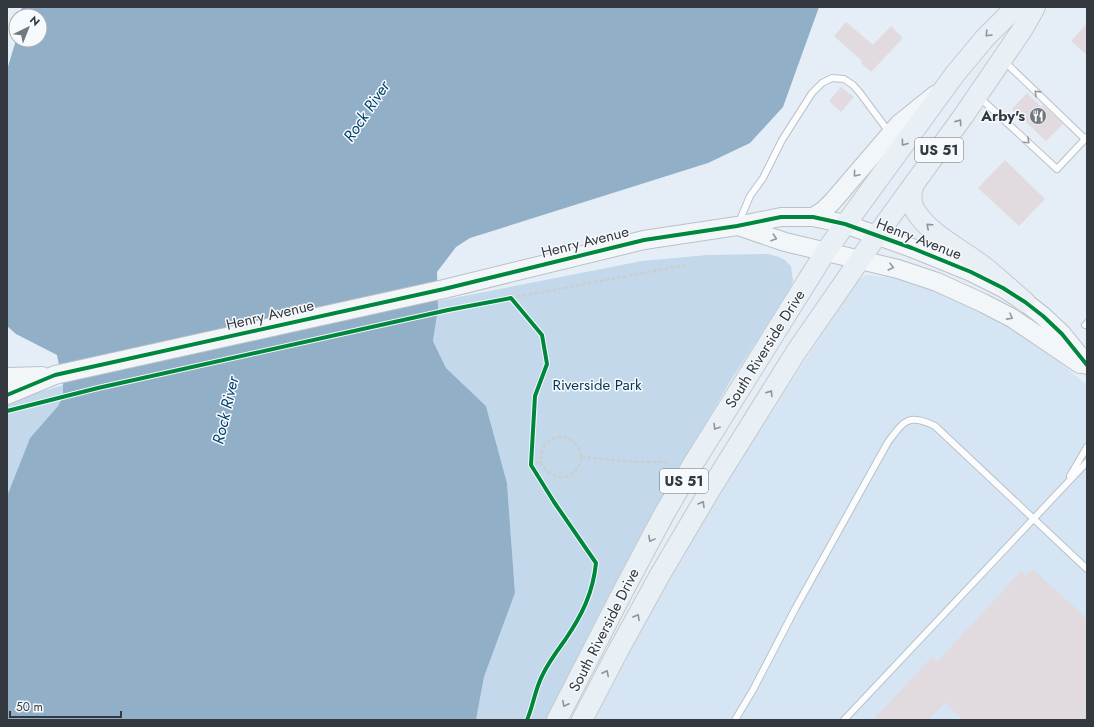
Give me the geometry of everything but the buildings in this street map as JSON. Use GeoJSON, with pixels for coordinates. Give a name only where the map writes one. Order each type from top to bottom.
{"type":"FeatureCollection","features":[{"type":"Feature","properties":{"kind":"main road","name":"South Riverside Drive"},"geometry":{"type":"LineString","coordinates":[[557,720],[663,516],[734,398],[826,251],[944,89],[985,38],[1016,7]]}},
{"type":"Feature","properties":{"kind":"main road","name":"South Riverside Drive"},"geometry":{"type":"LineString","coordinates":[[582,720],[643,606],[710,490],[796,352],[877,235],[978,96],[1035,7]]}},
{"type":"Feature","properties":{"kind":"main road"},"geometry":{"type":"LineString","coordinates":[[912,186],[912,203],[915,211],[923,221],[948,242],[983,266],[1025,302]]}},
{"type":"Feature","properties":{"kind":"street"},"geometry":{"type":"LineString","coordinates":[[813,216],[824,210],[833,201],[899,124],[944,89]]}},
{"type":"Feature","properties":{"kind":"street","name":"Henry Avenue"},"geometry":{"type":"LineString","coordinates":[[55,375],[444,289],[644,240],[737,226],[782,217],[813,216],[845,224],[877,235],[971,272],[1003,288],[1043,316],[1062,334],[1087,366]]}},
{"type":"Feature","properties":{"kind":"street","name":"Henry Avenue"},"geometry":{"type":"LineString","coordinates":[[737,226],[785,242],[860,259],[924,277],[983,303],[1018,322],[1087,369]]}},
{"type":"Feature","properties":{"kind":"street"},"geometry":{"type":"LineString","coordinates":[[7,377],[55,375]]}},
{"type":"Feature","properties":{"kind":"street"},"geometry":{"type":"LineString","coordinates":[[7,395],[55,375]]}},
{"type":"Feature","properties":{"kind":"lane"},"geometry":{"type":"LineString","coordinates":[[978,96],[1057,169],[1086,138],[1002,60]]}},
{"type":"Feature","properties":{"kind":"lane"},"geometry":{"type":"LineString","coordinates":[[737,226],[750,196],[764,178],[782,140],[812,93],[822,83],[832,78],[844,79],[853,85],[890,133]]}},
{"type":"Feature","properties":{"kind":"lane"},"geometry":{"type":"LineString","coordinates":[[735,720],[753,690],[795,609],[888,442],[904,422],[918,419],[935,426],[1087,569]]}},
{"type":"Feature","properties":{"kind":"lane"},"geometry":{"type":"LineString","coordinates":[[1064,487],[1087,447]]}},
{"type":"Feature","properties":{"kind":"lane"},"geometry":{"type":"LineString","coordinates":[[844,720],[1087,462]]}},
{"type":"Feature","properties":{"kind":"path"},"geometry":{"type":"LineString","coordinates":[[511,298],[685,265]]}},
{"type":"Feature","properties":{"kind":"path"},"geometry":{"type":"LineString","coordinates":[[560,437],[572,440],[580,451],[580,464],[572,474],[560,477],[553,476],[543,467],[541,461],[543,447],[553,438],[560,437]]}},
{"type":"Feature","properties":{"kind":"path"},"geometry":{"type":"LineString","coordinates":[[581,457],[636,462],[668,462]]}},
{"type":"Feature","properties":{"kind":"path"},"geometry":{"type":"LineString","coordinates":[[531,464],[541,461]]}},
{"type":"Feature","properties":{"kind":"shaded area"},"geometry":{"type":"Polygon","coordinates":[[[866,275],[894,278],[973,306],[1008,325],[1041,347],[1087,385],[1087,720],[593,720],[681,558],[734,469],[850,291],[859,280],[866,275]]]}},
{"type":"Feature","properties":{"kind":"green space","name":"Riverside Park"},"geometry":{"type":"Polygon","coordinates":[[[768,254],[785,260],[791,266],[793,281],[788,293],[731,380],[679,469],[597,618],[546,720],[476,720],[484,677],[515,593],[507,483],[486,406],[446,368],[433,341],[438,301],[642,261],[707,255],[768,254]]]}},
{"type":"Feature","properties":{"kind":"green space"},"geometry":{"type":"Polygon","coordinates":[[[63,385],[63,396],[58,406],[30,438],[7,496],[7,402],[63,385]]]}},
{"type":"Feature","properties":{"kind":"water","name":"Rock River"},"geometry":{"type":"Polygon","coordinates":[[[819,7],[783,107],[750,143],[708,163],[470,238],[456,247],[437,272],[438,308],[433,341],[446,368],[486,406],[507,483],[515,593],[484,677],[476,720],[7,720],[7,496],[30,438],[58,406],[63,396],[63,385],[57,355],[16,334],[7,326],[7,70],[14,48],[48,48],[48,8],[22,8],[819,7]]]}},
{"type":"Feature","properties":{"kind":"cycle path"},"geometry":{"type":"LineString","coordinates":[[7,395],[55,375],[444,289],[644,240],[737,226],[781,217],[813,217],[845,224],[912,248],[971,272],[1003,288],[1043,316],[1062,334],[1087,365]]}},
{"type":"Feature","properties":{"kind":"cycle path"},"geometry":{"type":"LineString","coordinates":[[7,411],[98,388],[448,310],[511,298],[542,335],[547,364],[535,396],[531,465],[554,502],[596,563],[595,574],[586,603],[571,631],[544,671],[527,720]]}},
{"type":"Feature","properties":{"kind":"place","name":"Arby's"},"geometry":{"type":"Point","coordinates":[1038,116]}}]}
